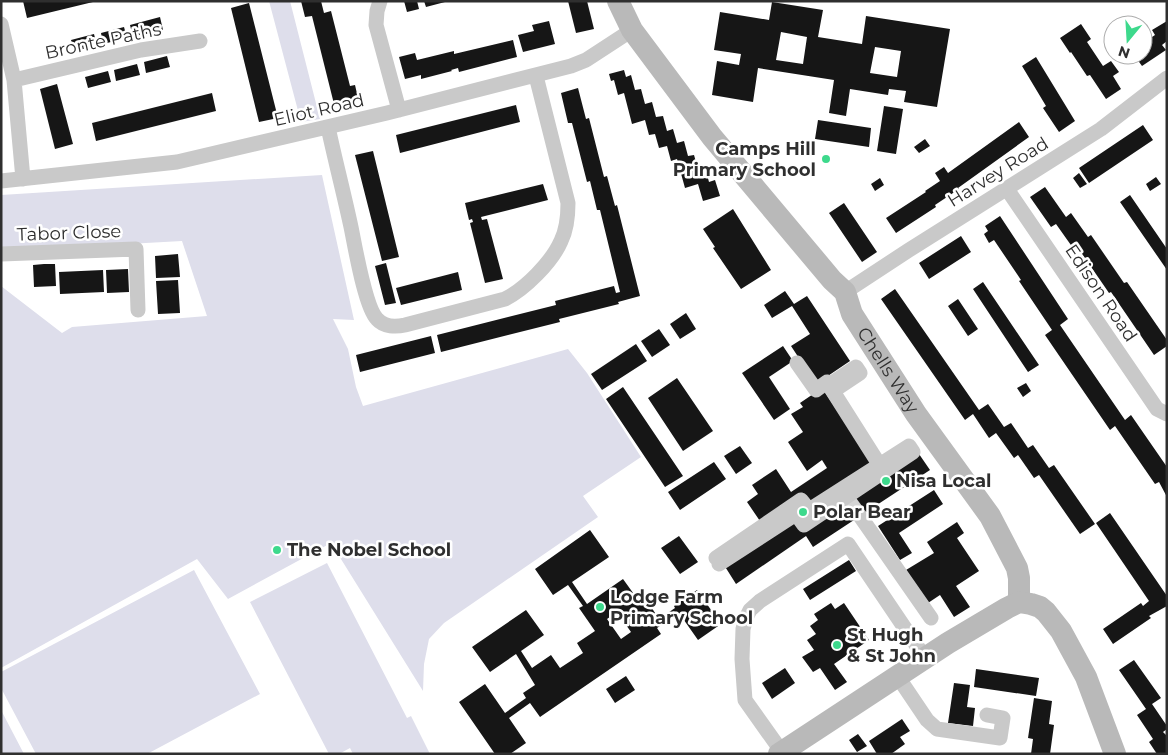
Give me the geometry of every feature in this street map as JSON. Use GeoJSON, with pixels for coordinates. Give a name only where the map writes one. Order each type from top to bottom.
{"type":"FeatureCollection","features":[{"type":"Feature","properties":{"kind":"street"},"geometry":{"type":"LineString","coordinates":[[380,1],[376,25],[399,110]]}},
{"type":"Feature","properties":{"kind":"street","name":"Chells Way"},"geometry":{"type":"LineString","coordinates":[[618,1],[632,30],[712,137],[832,280],[845,292],[871,361],[916,414],[990,516],[1012,559],[1019,578],[1019,602]]}},
{"type":"Feature","properties":{"kind":"street"},"geometry":{"type":"LineString","coordinates":[[1,24],[14,80],[23,178]]}},
{"type":"Feature","properties":{"kind":"street","name":"Eliot Road"},"geometry":{"type":"LineString","coordinates":[[1,181],[177,162],[328,127],[571,66],[586,60],[632,30]]}},
{"type":"Feature","properties":{"kind":"street","name":"Bronte Paths"},"geometry":{"type":"LineString","coordinates":[[14,80],[142,50],[200,41]]}},
{"type":"Feature","properties":{"kind":"street"},"geometry":{"type":"LineString","coordinates":[[328,127],[361,276],[370,308],[377,319],[382,322],[393,326],[405,325],[504,299],[515,294],[554,254],[561,242],[568,218],[568,203],[536,76]]}},
{"type":"Feature","properties":{"kind":"street","name":"Harvey Road"},"geometry":{"type":"LineString","coordinates":[[845,292],[1101,129],[1167,78]]}},
{"type":"Feature","properties":{"kind":"street","name":"Edison Road"},"geometry":{"type":"LineString","coordinates":[[1008,189],[1157,409],[1167,414]]}},
{"type":"Feature","properties":{"kind":"street","name":"Tabor Close"},"geometry":{"type":"LineString","coordinates":[[1,254],[136,249],[138,310]]}},
{"type":"Feature","properties":{"kind":"street"},"geometry":{"type":"LineString","coordinates":[[796,363],[816,390],[827,382],[882,468]]}},
{"type":"Feature","properties":{"kind":"street"},"geometry":{"type":"LineString","coordinates":[[916,446],[938,444]]}},
{"type":"Feature","properties":{"kind":"street"},"geometry":{"type":"LineString","coordinates":[[803,512],[847,499],[882,468]]}},
{"type":"Feature","properties":{"kind":"street"},"geometry":{"type":"LineString","coordinates":[[718,561],[882,468]]}},
{"type":"Feature","properties":{"kind":"street"},"geometry":{"type":"LineString","coordinates":[[860,516],[931,618]]}},
{"type":"Feature","properties":{"kind":"street"},"geometry":{"type":"LineString","coordinates":[[925,658],[848,544],[774,591],[750,610],[743,629],[742,659],[745,700],[781,753],[925,658],[1019,602],[1031,604],[1046,612],[1061,631],[1086,677],[1115,754]]}},
{"type":"Feature","properties":{"kind":"street"},"geometry":{"type":"LineString","coordinates":[[898,677],[928,720],[937,728],[1000,738],[1003,718],[987,715]]}},
{"type":"Feature","properties":{"kind":"shaded area"},"geometry":{"type":"Polygon","coordinates":[[[269,1],[290,1],[320,119],[301,122],[269,1]]]}},
{"type":"Feature","properties":{"kind":"shaded area","name":"The Nobel School"},"geometry":{"type":"Polygon","coordinates":[[[322,175],[354,320],[333,319],[348,349],[356,387],[363,406],[568,349],[587,373],[641,457],[583,496],[598,517],[444,623],[429,639],[424,664],[423,691],[331,543],[228,599],[197,559],[1,668],[1,286],[62,333],[72,327],[207,316],[182,241],[1,251],[1,195],[322,175]]]}},
{"type":"Feature","properties":{"kind":"shaded area"},"geometry":{"type":"Polygon","coordinates":[[[327,563],[407,718],[411,716],[430,754],[353,754],[350,748],[339,754],[329,754],[250,602],[327,563]]]}},
{"type":"Feature","properties":{"kind":"shaded area"},"geometry":{"type":"Polygon","coordinates":[[[194,570],[260,694],[147,754],[36,754],[1,688],[1,672],[194,570]]]}},
{"type":"Feature","properties":{"kind":"shaded area"},"geometry":{"type":"Polygon","coordinates":[[[1,710],[24,754],[1,754],[1,710]]]}},
{"type":"Feature","properties":{"kind":"building"},"geometry":{"type":"Polygon","coordinates":[[[23,1],[93,1],[93,2],[27,18],[23,1]]]}},
{"type":"Feature","properties":{"kind":"building"},"geometry":{"type":"Polygon","coordinates":[[[301,1],[321,1],[324,13],[331,11],[350,86],[355,85],[358,98],[334,104],[312,16],[305,17],[301,1]]]}},
{"type":"Feature","properties":{"kind":"building"},"geometry":{"type":"Polygon","coordinates":[[[404,1],[417,1],[419,9],[407,12],[404,1]]]}},
{"type":"Feature","properties":{"kind":"building"},"geometry":{"type":"Polygon","coordinates":[[[424,1],[445,1],[445,2],[426,7],[424,1]]]}},
{"type":"Feature","properties":{"kind":"building"},"geometry":{"type":"Polygon","coordinates":[[[568,1],[587,1],[594,29],[576,33],[568,1]]]}},
{"type":"Feature","properties":{"kind":"building"},"geometry":{"type":"Polygon","coordinates":[[[772,2],[823,10],[818,37],[862,44],[866,16],[950,29],[937,107],[904,102],[906,91],[889,89],[888,95],[850,89],[846,116],[829,113],[834,80],[758,68],[753,102],[712,95],[717,61],[739,65],[741,54],[714,50],[720,12],[769,20],[772,2]],[[781,32],[776,60],[803,64],[807,37],[781,32]],[[875,47],[870,73],[897,77],[901,51],[875,47]]]}},
{"type":"Feature","properties":{"kind":"building"},"geometry":{"type":"Polygon","coordinates":[[[249,3],[278,118],[259,122],[231,8],[249,3]]]}},
{"type":"Feature","properties":{"kind":"building"},"geometry":{"type":"Polygon","coordinates":[[[160,17],[163,30],[133,37],[130,25],[160,17]]]}},
{"type":"Feature","properties":{"kind":"building"},"geometry":{"type":"Polygon","coordinates":[[[549,21],[555,44],[523,52],[518,35],[534,31],[532,25],[549,21]]]}},
{"type":"Feature","properties":{"kind":"building"},"geometry":{"type":"Polygon","coordinates":[[[1167,21],[1167,41],[1162,45],[1166,50],[1153,59],[1153,36],[1155,35],[1153,29],[1167,21]]]}},
{"type":"Feature","properties":{"kind":"building"},"geometry":{"type":"Polygon","coordinates":[[[1081,24],[1091,39],[1087,42],[1103,66],[1114,65],[1119,72],[1113,76],[1121,89],[1106,99],[1090,75],[1087,76],[1060,38],[1081,24]]]}},
{"type":"Feature","properties":{"kind":"building"},"geometry":{"type":"Polygon","coordinates":[[[124,27],[127,38],[103,44],[101,33],[124,27]]]}},
{"type":"Feature","properties":{"kind":"building"},"geometry":{"type":"Polygon","coordinates":[[[94,34],[97,46],[74,51],[71,40],[94,34]]]}},
{"type":"Feature","properties":{"kind":"building"},"geometry":{"type":"Polygon","coordinates":[[[513,40],[517,57],[459,72],[458,68],[421,79],[421,75],[405,79],[399,57],[415,53],[417,60],[454,51],[454,54],[513,40]]]}},
{"type":"Feature","properties":{"kind":"building"},"geometry":{"type":"Polygon","coordinates":[[[167,56],[170,67],[146,73],[144,62],[167,56]]]}},
{"type":"Feature","properties":{"kind":"building"},"geometry":{"type":"Polygon","coordinates":[[[1036,57],[1075,121],[1059,132],[1043,108],[1046,106],[1022,66],[1036,57]]]}},
{"type":"Feature","properties":{"kind":"building"},"geometry":{"type":"Polygon","coordinates":[[[137,64],[140,75],[116,81],[114,70],[137,64]]]}},
{"type":"Feature","properties":{"kind":"building"},"geometry":{"type":"Polygon","coordinates":[[[624,70],[626,77],[631,75],[635,90],[641,89],[645,104],[652,102],[656,117],[663,116],[667,131],[673,129],[677,143],[684,141],[688,156],[694,155],[698,169],[705,167],[709,182],[715,180],[720,196],[703,201],[698,184],[685,188],[677,159],[671,161],[667,146],[659,148],[655,134],[649,135],[645,120],[632,124],[624,93],[618,95],[614,80],[611,81],[609,74],[624,70]]]}},
{"type":"Feature","properties":{"kind":"building"},"geometry":{"type":"Polygon","coordinates":[[[108,71],[111,82],[88,88],[85,77],[108,71]]]}},
{"type":"Feature","properties":{"kind":"building"},"geometry":{"type":"Polygon","coordinates":[[[57,84],[73,144],[55,149],[40,89],[57,84]]]}},
{"type":"Feature","properties":{"kind":"building"},"geometry":{"type":"Polygon","coordinates":[[[578,88],[586,119],[589,118],[604,177],[607,176],[615,206],[617,205],[640,296],[618,302],[619,304],[559,319],[560,322],[441,352],[437,335],[556,305],[555,301],[614,286],[616,293],[620,292],[600,210],[597,210],[590,181],[587,182],[572,123],[568,123],[561,93],[578,88]]]}},
{"type":"Feature","properties":{"kind":"building"},"geometry":{"type":"Polygon","coordinates":[[[212,93],[216,111],[96,141],[92,123],[212,93]]]}},
{"type":"Feature","properties":{"kind":"building"},"geometry":{"type":"Polygon","coordinates":[[[516,105],[520,122],[400,153],[396,135],[516,105]]]}},
{"type":"Feature","properties":{"kind":"building"},"geometry":{"type":"Polygon","coordinates":[[[884,106],[903,109],[896,154],[877,151],[884,106]]]}},
{"type":"Feature","properties":{"kind":"building"},"geometry":{"type":"Polygon","coordinates":[[[818,120],[871,128],[869,147],[815,139],[818,120]]]}},
{"type":"Feature","properties":{"kind":"building"},"geometry":{"type":"Polygon","coordinates":[[[1019,122],[1029,137],[935,205],[936,207],[896,233],[886,218],[940,181],[935,173],[944,167],[948,173],[1019,122]]]}},
{"type":"Feature","properties":{"kind":"building"},"geometry":{"type":"Polygon","coordinates":[[[1143,125],[1153,140],[1089,183],[1079,168],[1143,125]]]}},
{"type":"Feature","properties":{"kind":"building"},"geometry":{"type":"Polygon","coordinates":[[[925,139],[930,146],[919,153],[914,147],[925,139]]]}},
{"type":"Feature","properties":{"kind":"building"},"geometry":{"type":"Polygon","coordinates":[[[373,151],[399,257],[382,261],[355,155],[373,151]]]}},
{"type":"Feature","properties":{"kind":"building"},"geometry":{"type":"Polygon","coordinates":[[[1079,173],[1087,184],[1080,188],[1073,178],[1079,173]]]}},
{"type":"Feature","properties":{"kind":"building"},"geometry":{"type":"Polygon","coordinates":[[[1156,177],[1161,184],[1150,191],[1146,184],[1156,177]]]}},
{"type":"Feature","properties":{"kind":"building"},"geometry":{"type":"Polygon","coordinates":[[[880,178],[884,185],[875,191],[871,184],[880,178]]]}},
{"type":"Feature","properties":{"kind":"building"},"geometry":{"type":"Polygon","coordinates":[[[543,184],[548,200],[481,217],[482,220],[487,219],[503,279],[485,283],[470,223],[473,222],[472,219],[469,220],[465,203],[543,184]]]}},
{"type":"Feature","properties":{"kind":"building"},"geometry":{"type":"Polygon","coordinates":[[[1045,187],[1066,217],[1071,213],[1088,237],[1091,235],[1124,283],[1127,282],[1167,340],[1167,346],[1154,355],[1076,245],[1073,248],[1056,224],[1051,227],[1030,197],[1045,187]]]}},
{"type":"Feature","properties":{"kind":"building"},"geometry":{"type":"Polygon","coordinates":[[[1130,195],[1167,249],[1167,270],[1120,202],[1130,195]]]}},
{"type":"Feature","properties":{"kind":"building"},"geometry":{"type":"Polygon","coordinates":[[[844,203],[877,252],[862,262],[829,213],[844,203]]]}},
{"type":"Feature","properties":{"kind":"building"},"geometry":{"type":"Polygon","coordinates":[[[733,209],[771,270],[741,289],[713,248],[715,247],[703,229],[733,209]]]}},
{"type":"Feature","properties":{"kind":"building"},"geometry":{"type":"Polygon","coordinates":[[[1000,216],[1068,319],[1060,325],[1125,420],[1131,415],[1167,467],[1167,497],[1159,482],[1155,484],[1115,426],[1110,430],[1045,335],[1052,330],[1019,281],[1021,280],[994,240],[989,243],[984,234],[988,231],[985,226],[1000,216]]]}},
{"type":"Feature","properties":{"kind":"building"},"geometry":{"type":"Polygon","coordinates":[[[961,236],[971,252],[929,279],[919,263],[961,236]]]}},
{"type":"Feature","properties":{"kind":"building"},"geometry":{"type":"Polygon","coordinates":[[[178,254],[180,277],[156,278],[155,256],[178,254]]]}},
{"type":"Feature","properties":{"kind":"building"},"geometry":{"type":"Polygon","coordinates":[[[386,263],[396,303],[385,305],[375,266],[386,263]]]}},
{"type":"Feature","properties":{"kind":"building"},"geometry":{"type":"Polygon","coordinates":[[[55,264],[56,286],[34,287],[33,265],[55,264]]]}},
{"type":"Feature","properties":{"kind":"building"},"geometry":{"type":"Polygon","coordinates":[[[128,269],[129,292],[107,293],[106,270],[128,269]]]}},
{"type":"Feature","properties":{"kind":"building"},"geometry":{"type":"Polygon","coordinates":[[[103,270],[104,292],[60,294],[59,272],[103,270]]]}},
{"type":"Feature","properties":{"kind":"building"},"geometry":{"type":"Polygon","coordinates":[[[458,272],[462,290],[401,305],[396,288],[458,272]]]}},
{"type":"Feature","properties":{"kind":"building"},"geometry":{"type":"Polygon","coordinates":[[[178,280],[180,313],[158,314],[156,281],[178,280]]]}},
{"type":"Feature","properties":{"kind":"building"},"geometry":{"type":"Polygon","coordinates":[[[983,282],[1039,365],[1028,372],[973,289],[983,282]]]}},
{"type":"Feature","properties":{"kind":"building"},"geometry":{"type":"Polygon","coordinates":[[[895,289],[979,410],[988,404],[1004,427],[1011,423],[1028,448],[1033,445],[1049,468],[1054,465],[1095,524],[1080,534],[1039,475],[1034,478],[1018,455],[1014,458],[996,433],[989,438],[973,414],[965,420],[881,299],[895,289]]]}},
{"type":"Feature","properties":{"kind":"building"},"geometry":{"type":"Polygon","coordinates":[[[785,291],[794,304],[807,296],[850,361],[816,384],[791,346],[810,334],[792,306],[772,318],[764,305],[785,291]]]}},
{"type":"Feature","properties":{"kind":"building"},"geometry":{"type":"Polygon","coordinates":[[[958,299],[978,329],[968,336],[948,306],[958,299]]]}},
{"type":"Feature","properties":{"kind":"building"},"geometry":{"type":"Polygon","coordinates":[[[686,313],[696,329],[680,339],[670,324],[686,313]]]}},
{"type":"Feature","properties":{"kind":"building"},"geometry":{"type":"Polygon","coordinates":[[[659,329],[670,345],[652,357],[641,341],[659,329]]]}},
{"type":"Feature","properties":{"kind":"building"},"geometry":{"type":"Polygon","coordinates":[[[431,336],[435,353],[360,372],[356,355],[431,336]]]}},
{"type":"Feature","properties":{"kind":"building"},"geometry":{"type":"Polygon","coordinates":[[[636,344],[647,361],[602,390],[591,374],[636,344]]]}},
{"type":"Feature","properties":{"kind":"building"},"geometry":{"type":"Polygon","coordinates":[[[783,346],[793,361],[769,377],[790,409],[774,420],[742,373],[783,346]]]}},
{"type":"Feature","properties":{"kind":"building"},"geometry":{"type":"Polygon","coordinates":[[[677,378],[713,431],[683,451],[648,398],[677,378]]]}},
{"type":"Feature","properties":{"kind":"building"},"geometry":{"type":"Polygon","coordinates":[[[1026,383],[1031,391],[1023,397],[1017,388],[1026,383]]]}},
{"type":"Feature","properties":{"kind":"building"},"geometry":{"type":"Polygon","coordinates":[[[623,387],[683,476],[665,487],[606,399],[623,387]]]}},
{"type":"Feature","properties":{"kind":"building"},"geometry":{"type":"Polygon","coordinates":[[[822,388],[874,465],[809,509],[762,524],[747,502],[758,494],[752,485],[776,469],[791,492],[827,468],[822,460],[807,471],[788,442],[803,432],[791,414],[803,407],[800,403],[822,388]]]}},
{"type":"Feature","properties":{"kind":"building"},"geometry":{"type":"Polygon","coordinates":[[[740,446],[752,463],[736,474],[724,456],[740,446]]]}},
{"type":"Feature","properties":{"kind":"building"},"geometry":{"type":"Polygon","coordinates":[[[919,454],[930,470],[813,547],[806,536],[736,584],[724,565],[796,516],[919,454]]]}},
{"type":"Feature","properties":{"kind":"building"},"geometry":{"type":"Polygon","coordinates":[[[714,462],[726,479],[680,510],[668,492],[714,462]]]}},
{"type":"Feature","properties":{"kind":"building"},"geometry":{"type":"Polygon","coordinates":[[[934,490],[943,504],[899,533],[912,553],[900,560],[878,526],[934,490]]]}},
{"type":"Feature","properties":{"kind":"building"},"geometry":{"type":"Polygon","coordinates":[[[1110,513],[1167,596],[1167,606],[1149,616],[1151,618],[1113,644],[1103,629],[1141,603],[1143,606],[1149,601],[1096,523],[1110,513]]]}},
{"type":"Feature","properties":{"kind":"building"},"geometry":{"type":"Polygon","coordinates":[[[957,522],[964,533],[957,538],[979,571],[956,586],[970,607],[954,617],[940,595],[928,603],[906,570],[934,553],[927,542],[957,522]]]}},
{"type":"Feature","properties":{"kind":"building"},"geometry":{"type":"Polygon","coordinates":[[[590,530],[609,557],[572,582],[587,604],[623,579],[636,597],[642,593],[659,619],[697,590],[721,624],[698,640],[679,613],[657,628],[661,634],[540,717],[530,703],[509,718],[526,743],[510,754],[495,754],[459,702],[485,684],[505,713],[526,698],[523,693],[535,685],[516,654],[490,672],[472,647],[526,610],[544,635],[521,651],[532,668],[551,655],[560,668],[583,653],[577,643],[595,631],[579,608],[583,606],[568,585],[553,595],[535,569],[590,530]],[[617,612],[607,619],[621,639],[631,632],[617,612]]]}},
{"type":"Feature","properties":{"kind":"building"},"geometry":{"type":"Polygon","coordinates":[[[679,536],[698,562],[680,574],[661,548],[679,536]]]}},
{"type":"Feature","properties":{"kind":"building"},"geometry":{"type":"Polygon","coordinates":[[[849,560],[856,571],[810,600],[803,589],[849,560]]]}},
{"type":"Feature","properties":{"kind":"building","name":"St Hugh & St John"},"geometry":{"type":"Polygon","coordinates":[[[831,603],[835,609],[844,603],[869,640],[834,664],[847,682],[835,690],[820,668],[813,672],[802,657],[814,650],[807,640],[816,634],[810,626],[818,620],[814,614],[831,603]]]}},
{"type":"Feature","properties":{"kind":"building"},"geometry":{"type":"Polygon","coordinates":[[[1134,660],[1161,698],[1152,704],[1167,726],[1167,729],[1163,732],[1167,736],[1167,754],[1157,754],[1149,742],[1153,739],[1137,715],[1146,709],[1119,670],[1134,660]]]}},
{"type":"Feature","properties":{"kind":"building"},"geometry":{"type":"Polygon","coordinates":[[[785,668],[795,683],[772,699],[762,683],[785,668]]]}},
{"type":"Feature","properties":{"kind":"building"},"geometry":{"type":"Polygon","coordinates":[[[976,669],[1039,678],[1036,696],[974,687],[976,669]]]}},
{"type":"Feature","properties":{"kind":"building"},"geometry":{"type":"Polygon","coordinates":[[[626,676],[635,690],[615,703],[606,689],[626,676]]]}},
{"type":"Feature","properties":{"kind":"building"},"geometry":{"type":"Polygon","coordinates":[[[954,683],[970,685],[967,707],[975,708],[973,726],[948,723],[954,683]]]}},
{"type":"Feature","properties":{"kind":"building"},"geometry":{"type":"Polygon","coordinates":[[[1034,698],[1052,701],[1049,724],[1054,725],[1050,754],[1031,754],[1033,739],[1028,738],[1034,698]]]}},
{"type":"Feature","properties":{"kind":"building"},"geometry":{"type":"Polygon","coordinates":[[[902,719],[910,731],[900,737],[905,744],[891,754],[877,754],[869,741],[902,719]]]}},
{"type":"Feature","properties":{"kind":"building"},"geometry":{"type":"Polygon","coordinates":[[[858,734],[867,746],[857,752],[849,740],[858,734]]]}},
{"type":"Feature","properties":{"kind":"tunnel"},"geometry":{"type":"LineString","coordinates":[[849,501],[860,516]]}},
{"type":"Feature","properties":{"kind":"place","name":"Camps Hill Primary School"},"geometry":{"type":"Point","coordinates":[826,159]}},
{"type":"Feature","properties":{"kind":"place","name":"Nisa Local"},"geometry":{"type":"Point","coordinates":[886,481]}},
{"type":"Feature","properties":{"kind":"place","name":"Polar Bear"},"geometry":{"type":"Point","coordinates":[803,512]}},
{"type":"Feature","properties":{"kind":"place","name":"The Nobel School"},"geometry":{"type":"Point","coordinates":[277,550]}},
{"type":"Feature","properties":{"kind":"place","name":"Lodge Farm Primary School"},"geometry":{"type":"Point","coordinates":[600,607]}},
{"type":"Feature","properties":{"kind":"place","name":"St Hugh & St John"},"geometry":{"type":"Point","coordinates":[837,645]}}]}
